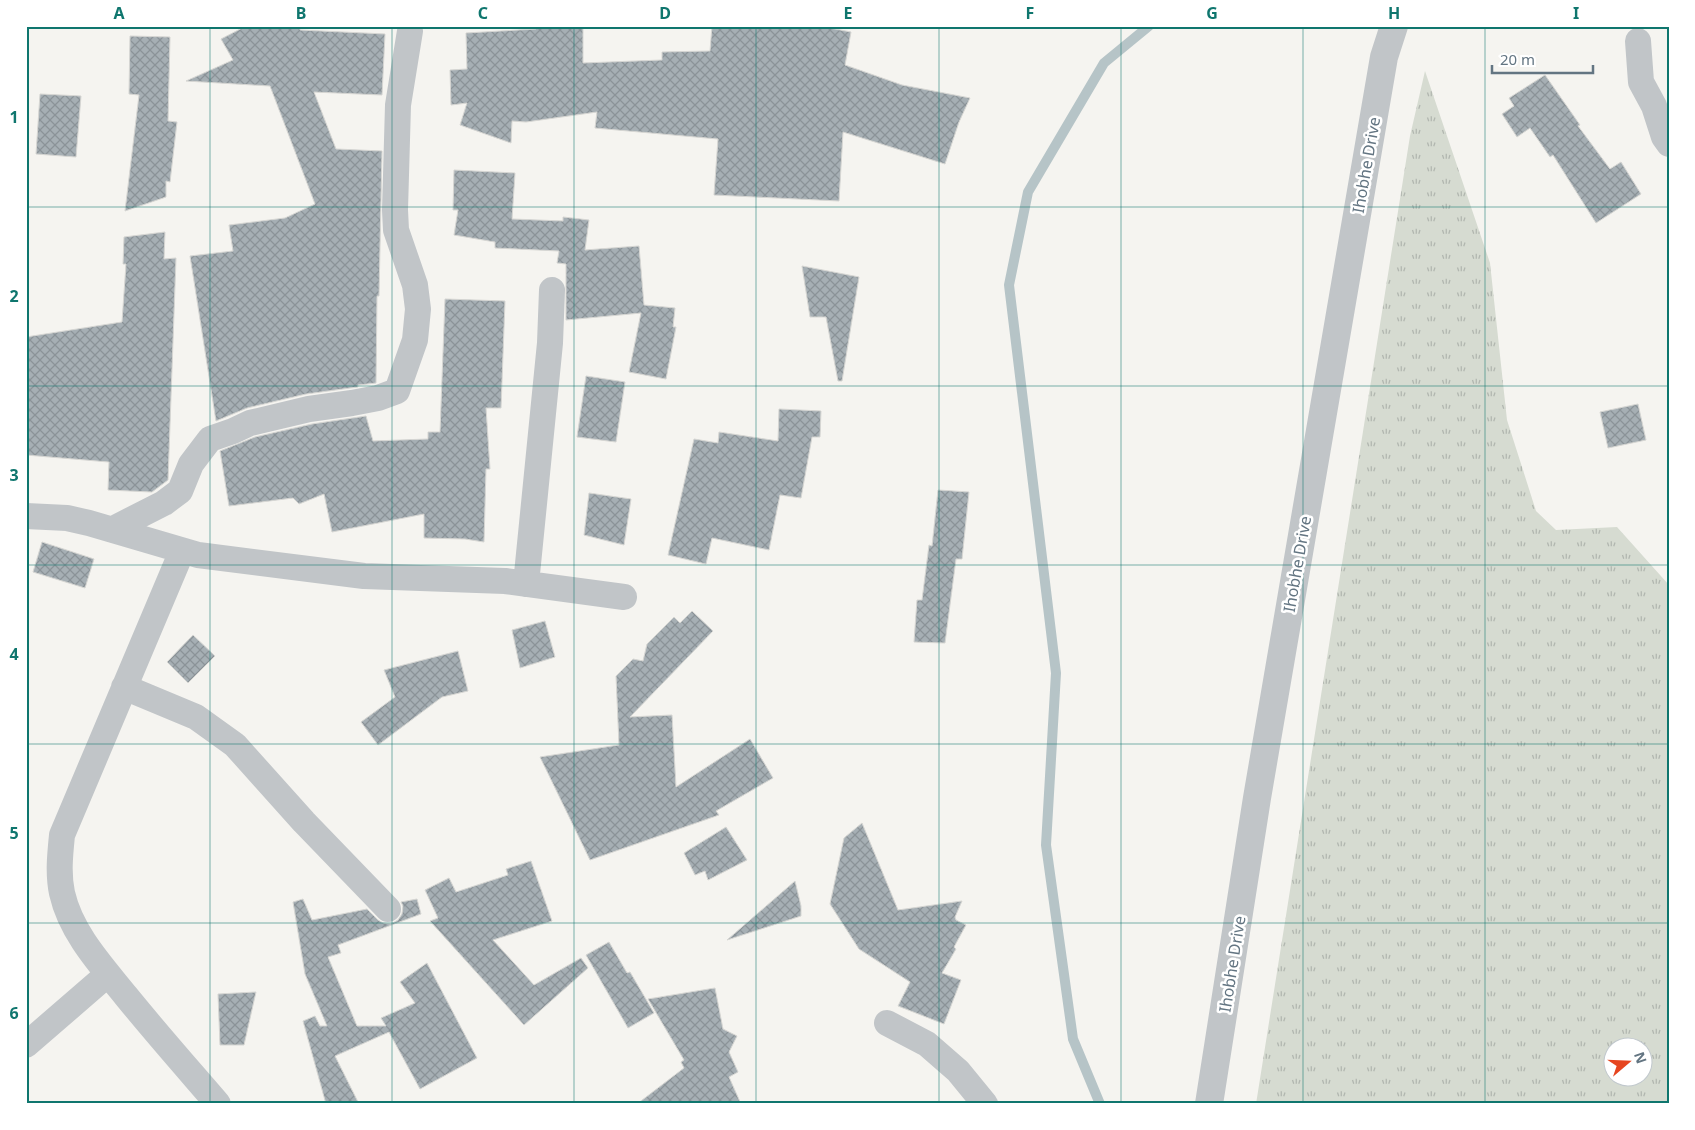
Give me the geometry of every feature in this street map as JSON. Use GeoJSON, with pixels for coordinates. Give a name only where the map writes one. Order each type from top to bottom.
{"type":"FeatureCollection","features":[{"type":"Feature","properties":{"kind":"street","name":"Ihobhe Drive"},"geometry":{"type":"LineString","coordinates":[[1209,1104],[1257,798],[1382,67],[1394,26]]}},
{"type":"Feature","properties":{"kind":"street"},"geometry":{"type":"LineString","coordinates":[[113,529],[164,503],[180,491],[191,464],[210,439],[233,432],[250,424],[309,409],[378,398],[397,391],[415,340],[418,309],[415,285],[396,230],[395,210],[398,105],[410,31]]}},
{"type":"Feature","properties":{"kind":"street"},"geometry":{"type":"LineString","coordinates":[[1638,41],[1641,82],[1654,106],[1664,137],[1669,144]]}},
{"type":"Feature","properties":{"kind":"street"},"geometry":{"type":"LineString","coordinates":[[526,584],[550,343],[552,290]]}},
{"type":"Feature","properties":{"kind":"street"},"geometry":{"type":"LineString","coordinates":[[26,516],[67,518],[113,529],[198,555],[364,576],[505,581],[624,597]]}},
{"type":"Feature","properties":{"kind":"street"},"geometry":{"type":"LineString","coordinates":[[182,551],[62,836],[59,867],[62,893],[72,921],[91,952],[218,1104]]}},
{"type":"Feature","properties":{"kind":"street"},"geometry":{"type":"LineString","coordinates":[[124,687],[196,717],[235,745],[304,822],[388,909]]}},
{"type":"Feature","properties":{"kind":"street"},"geometry":{"type":"LineString","coordinates":[[26,1045],[108,974]]}},
{"type":"Feature","properties":{"kind":"street"},"geometry":{"type":"LineString","coordinates":[[887,1024],[927,1044],[958,1071],[985,1104]]}},
{"type":"Feature","properties":{"kind":"green space"},"geometry":{"type":"Polygon","coordinates":[[[1425,71],[1490,263],[1507,420],[1536,511],[1556,530],[1617,527],[1669,585],[1669,1104],[1256,1104],[1410,136],[1425,71]]]}},
{"type":"Feature","properties":{"kind":"building"},"geometry":{"type":"Polygon","coordinates":[[[246,26],[300,26],[300,30],[385,34],[382,95],[314,92],[336,149],[382,151],[376,383],[306,394],[247,408],[216,421],[190,256],[233,251],[229,225],[285,218],[315,204],[270,86],[186,81],[233,60],[221,39],[246,26]]]}},
{"type":"Feature","properties":{"kind":"building"},"geometry":{"type":"Polygon","coordinates":[[[536,26],[583,26],[583,63],[662,60],[662,52],[710,51],[712,26],[819,26],[851,32],[845,65],[902,85],[970,98],[959,122],[945,164],[843,132],[839,201],[714,195],[718,139],[595,128],[597,112],[526,122],[512,121],[511,143],[460,125],[467,103],[451,105],[450,70],[467,69],[466,33],[536,29],[536,26]]]}},
{"type":"Feature","properties":{"kind":"building"},"geometry":{"type":"Polygon","coordinates":[[[130,36],[170,37],[168,121],[177,122],[170,182],[166,181],[166,197],[125,211],[139,95],[129,94],[130,36]]]}},
{"type":"Feature","properties":{"kind":"building"},"geometry":{"type":"Polygon","coordinates":[[[1545,75],[1580,125],[1578,126],[1610,169],[1621,162],[1641,194],[1596,223],[1553,155],[1550,157],[1530,128],[1517,137],[1502,114],[1514,106],[1509,98],[1545,75]]]}},
{"type":"Feature","properties":{"kind":"building"},"geometry":{"type":"Polygon","coordinates":[[[40,94],[81,96],[76,157],[36,154],[40,94]]]}},
{"type":"Feature","properties":{"kind":"building"},"geometry":{"type":"Polygon","coordinates":[[[454,170],[515,173],[512,219],[563,221],[563,217],[589,220],[585,250],[639,246],[644,305],[675,308],[673,327],[676,327],[666,379],[629,372],[641,313],[566,320],[566,264],[557,263],[559,251],[495,248],[495,242],[454,235],[458,210],[453,210],[454,170]]]}},
{"type":"Feature","properties":{"kind":"building"},"geometry":{"type":"Polygon","coordinates":[[[165,232],[164,259],[176,258],[168,480],[152,492],[108,490],[109,462],[26,455],[26,337],[122,322],[126,264],[123,264],[124,237],[165,232]]]}},
{"type":"Feature","properties":{"kind":"building"},"geometry":{"type":"Polygon","coordinates":[[[802,266],[859,277],[842,381],[838,381],[826,317],[810,317],[802,266]]]}},
{"type":"Feature","properties":{"kind":"building"},"geometry":{"type":"Polygon","coordinates":[[[445,299],[505,301],[501,408],[486,408],[490,469],[486,469],[484,542],[465,539],[424,538],[424,514],[332,532],[324,494],[299,504],[293,498],[229,506],[220,451],[255,437],[312,424],[366,416],[373,441],[428,439],[428,432],[440,432],[445,299]]]}},
{"type":"Feature","properties":{"kind":"building"},"geometry":{"type":"Polygon","coordinates":[[[586,376],[625,382],[616,442],[577,437],[586,376]]]}},
{"type":"Feature","properties":{"kind":"building"},"geometry":{"type":"Polygon","coordinates":[[[1638,404],[1646,440],[1608,448],[1600,412],[1638,404]]]}},
{"type":"Feature","properties":{"kind":"building"},"geometry":{"type":"Polygon","coordinates":[[[779,409],[821,411],[820,437],[812,437],[801,498],[780,495],[769,550],[712,538],[706,564],[668,555],[694,439],[718,443],[719,432],[778,441],[779,409]]]}},
{"type":"Feature","properties":{"kind":"building"},"geometry":{"type":"Polygon","coordinates":[[[938,490],[969,492],[962,559],[956,559],[945,643],[914,642],[917,600],[922,600],[929,545],[932,546],[938,490]]]}},
{"type":"Feature","properties":{"kind":"building"},"geometry":{"type":"Polygon","coordinates":[[[589,493],[631,499],[624,545],[584,535],[589,493]]]}},
{"type":"Feature","properties":{"kind":"building"},"geometry":{"type":"Polygon","coordinates":[[[42,542],[94,559],[85,588],[33,572],[42,542]]]}},
{"type":"Feature","properties":{"kind":"building"},"geometry":{"type":"Polygon","coordinates":[[[692,611],[713,631],[630,717],[672,715],[676,787],[750,739],[773,778],[716,811],[719,815],[590,860],[540,757],[619,745],[616,676],[633,659],[643,661],[647,644],[674,617],[680,623],[692,611]]]}},
{"type":"Feature","properties":{"kind":"building"},"geometry":{"type":"Polygon","coordinates":[[[545,621],[555,657],[520,668],[512,630],[545,621]]]}},
{"type":"Feature","properties":{"kind":"building"},"geometry":{"type":"Polygon","coordinates":[[[193,635],[215,656],[188,683],[167,662],[193,635]]]}},
{"type":"Feature","properties":{"kind":"building"},"geometry":{"type":"Polygon","coordinates":[[[458,651],[468,691],[442,697],[378,745],[361,722],[395,697],[384,670],[458,651]]]}},
{"type":"Feature","properties":{"kind":"building"},"geometry":{"type":"Polygon","coordinates":[[[862,823],[898,910],[962,901],[955,917],[956,920],[966,925],[954,947],[956,949],[942,973],[961,980],[944,1024],[898,1006],[910,982],[859,949],[830,904],[844,838],[862,823]]]}},
{"type":"Feature","properties":{"kind":"building"},"geometry":{"type":"Polygon","coordinates":[[[726,827],[747,860],[708,880],[705,871],[695,875],[684,853],[726,827]]]}},
{"type":"Feature","properties":{"kind":"building"},"geometry":{"type":"Polygon","coordinates":[[[531,861],[552,921],[493,940],[534,985],[581,958],[588,968],[524,1025],[430,921],[438,918],[425,890],[449,878],[456,892],[508,875],[506,869],[531,861]]]}},
{"type":"Feature","properties":{"kind":"building"},"geometry":{"type":"Polygon","coordinates":[[[795,881],[801,906],[801,916],[727,940],[795,881]]]}},
{"type":"Feature","properties":{"kind":"building"},"geometry":{"type":"Polygon","coordinates":[[[303,899],[312,920],[367,909],[378,920],[391,924],[398,920],[402,914],[403,906],[401,902],[417,899],[421,914],[338,945],[341,953],[328,957],[357,1026],[386,1026],[381,1018],[415,1003],[400,982],[427,963],[477,1058],[420,1089],[389,1032],[335,1056],[359,1104],[326,1104],[303,1021],[315,1016],[320,1026],[327,1026],[305,974],[293,902],[303,899]]]}},
{"type":"Feature","properties":{"kind":"building"},"geometry":{"type":"Polygon","coordinates":[[[609,942],[627,973],[630,972],[654,1013],[628,1028],[586,955],[609,942]]]}},
{"type":"Feature","properties":{"kind":"building"},"geometry":{"type":"Polygon","coordinates":[[[715,988],[723,1029],[737,1036],[729,1052],[738,1072],[729,1077],[741,1104],[637,1104],[684,1068],[681,1062],[684,1060],[648,999],[715,988]]]}},
{"type":"Feature","properties":{"kind":"building"},"geometry":{"type":"Polygon","coordinates":[[[256,992],[244,1045],[220,1045],[218,994],[256,992]]]}},
{"type":"Feature","properties":{"kind":"waterway"},"geometry":{"type":"LineString","coordinates":[[1100,1104],[1073,1039],[1046,845],[1056,673],[1009,285],[1028,192],[1104,63],[1149,26]]}}]}
